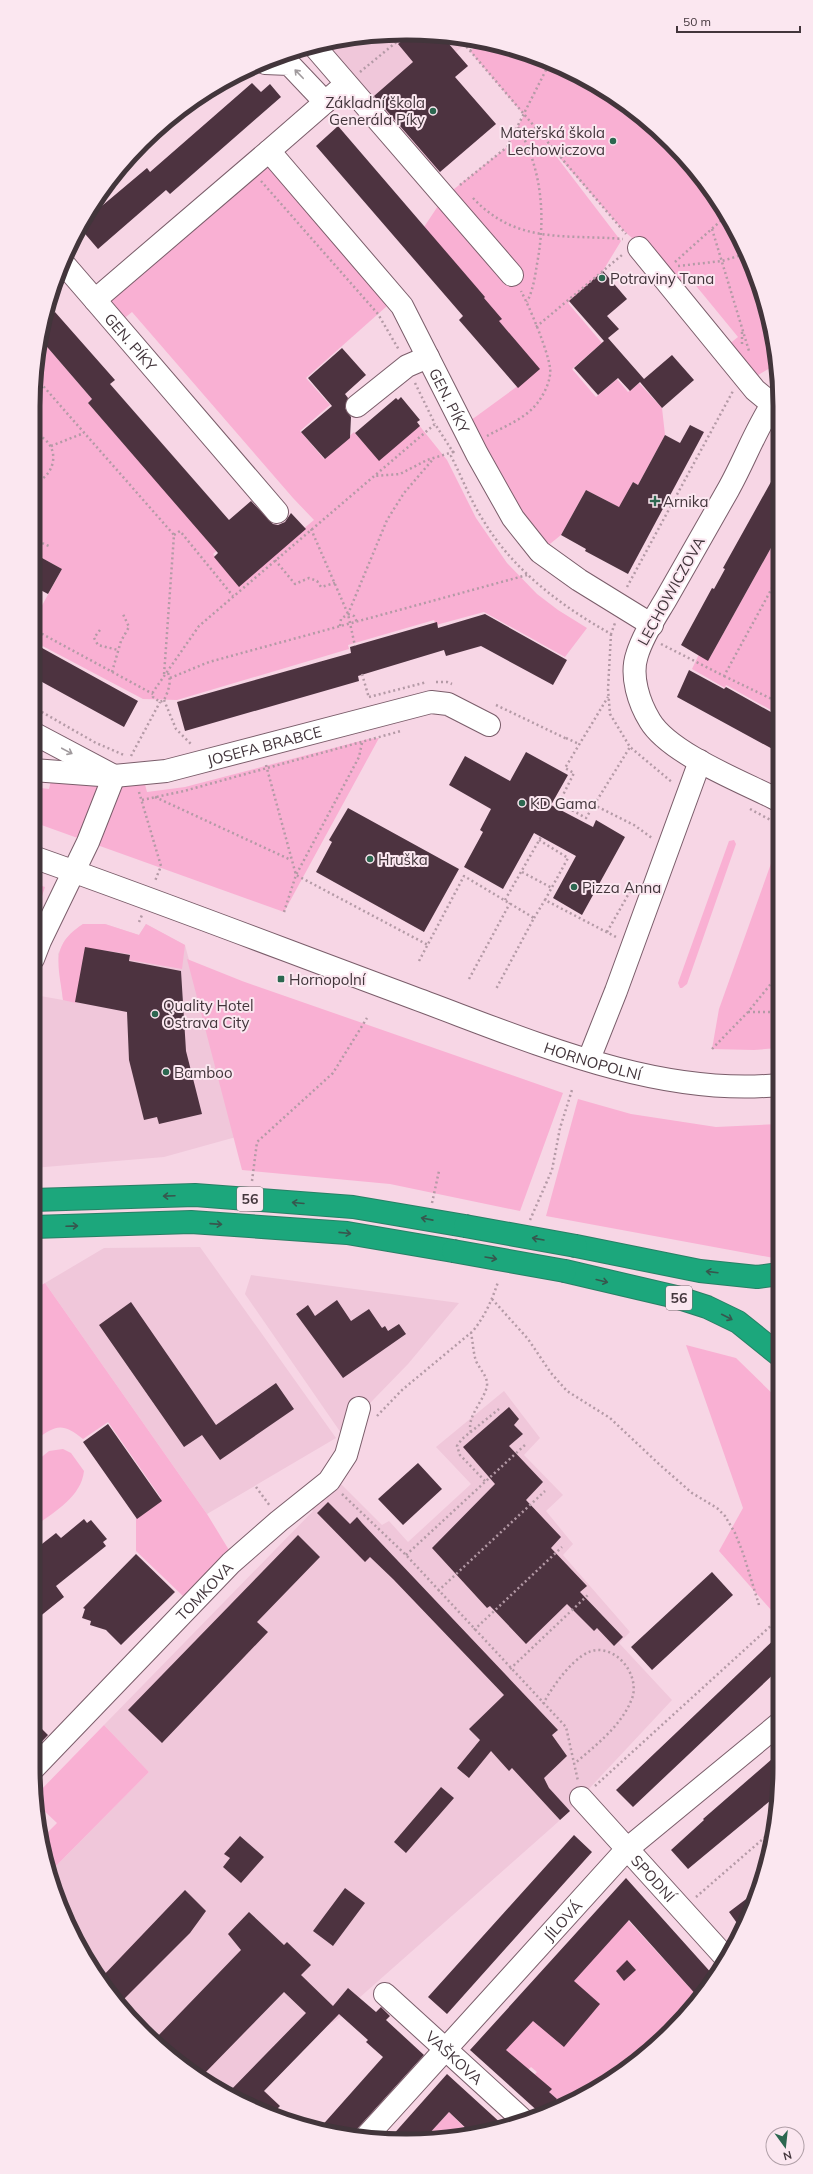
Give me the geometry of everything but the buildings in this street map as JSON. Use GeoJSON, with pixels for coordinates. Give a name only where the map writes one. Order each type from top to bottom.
{"type":"FeatureCollection","features":[{"type":"Feature","properties":{"kind":"highway","name":"56"},"geometry":{"type":"LineString","coordinates":[[40,1200],[195,1195],[353,1208],[466,1226],[700,1270],[757,1277],[773,1275]]}},
{"type":"Feature","properties":{"kind":"highway","name":"56"},"geometry":{"type":"LineString","coordinates":[[40,1227],[191,1222],[347,1233],[565,1271],[676,1297],[708,1307],[738,1322],[773,1350]]}},
{"type":"Feature","properties":{"kind":"street"},"geometry":{"type":"LineString","coordinates":[[318,51],[512,275]]}},
{"type":"Feature","properties":{"kind":"street"},"geometry":{"type":"LineString","coordinates":[[277,64],[289,64],[325,102]]}},
{"type":"Feature","properties":{"kind":"street","name":"GEN. PÍKY"},"geometry":{"type":"LineString","coordinates":[[95,300],[346,84]]}},
{"type":"Feature","properties":{"kind":"street","name":"GEN. PÍKY"},"geometry":{"type":"LineString","coordinates":[[269,151],[402,306],[428,357],[462,448],[513,518],[540,552],[579,580],[620,605],[649,631]]}},
{"type":"Feature","properties":{"kind":"street"},"geometry":{"type":"LineString","coordinates":[[635,244],[744,363],[755,390],[773,399]]}},
{"type":"Feature","properties":{"kind":"street","name":"GEN. PÍKY"},"geometry":{"type":"LineString","coordinates":[[67,268],[277,512]]}},
{"type":"Feature","properties":{"kind":"street"},"geometry":{"type":"LineString","coordinates":[[357,406],[407,366],[428,357]]}},
{"type":"Feature","properties":{"kind":"street","name":"LECHOWICZOVA"},"geometry":{"type":"LineString","coordinates":[[773,402],[729,488],[649,631],[637,655],[635,668],[636,686],[641,702],[650,721],[659,734],[671,744],[700,761],[773,798]]}},
{"type":"Feature","properties":{"kind":"street","name":"JOSEFA BRABCE"},"geometry":{"type":"LineString","coordinates":[[40,770],[124,775],[166,771],[431,702],[448,704],[495,716]]}},
{"type":"Feature","properties":{"kind":"street"},"geometry":{"type":"LineString","coordinates":[[40,736],[124,775],[73,871],[40,944]]}},
{"type":"Feature","properties":{"kind":"street"},"geometry":{"type":"LineString","coordinates":[[589,1059],[700,761]]}},
{"type":"Feature","properties":{"kind":"street","name":"HORNOPOLNÍ"},"geometry":{"type":"LineString","coordinates":[[40,859],[149,898],[546,1047],[647,1077],[679,1083],[735,1087],[773,1085]]}},
{"type":"Feature","properties":{"kind":"street","name":"TOMKOVA"},"geometry":{"type":"LineString","coordinates":[[40,1762],[231,1564],[279,1521],[329,1481],[346,1455],[359,1408]]}},
{"type":"Feature","properties":{"kind":"street","name":"JÍLOVÁ"},"geometry":{"type":"LineString","coordinates":[[370,2132],[627,1849],[773,1729]]}},
{"type":"Feature","properties":{"kind":"street","name":"SPODNÍ"},"geometry":{"type":"LineString","coordinates":[[581,1798],[722,1954]]}},
{"type":"Feature","properties":{"kind":"street","name":"VAŠKOVA"},"geometry":{"type":"LineString","coordinates":[[385,1994],[519,2116]]}},
{"type":"Feature","properties":{"kind":"path"},"geometry":{"type":"LineString","coordinates":[[346,84],[397,40]]}},
{"type":"Feature","properties":{"kind":"path"},"geometry":{"type":"LineString","coordinates":[[465,45],[635,244]]}},
{"type":"Feature","properties":{"kind":"path"},"geometry":{"type":"LineString","coordinates":[[470,51],[475,46]]}},
{"type":"Feature","properties":{"kind":"path"},"geometry":{"type":"LineString","coordinates":[[462,190],[457,187],[507,147],[547,68]]}},
{"type":"Feature","properties":{"kind":"path"},"geometry":{"type":"LineString","coordinates":[[518,127],[527,144],[539,188],[543,215],[532,292],[527,302]]}},
{"type":"Feature","properties":{"kind":"path"},"geometry":{"type":"LineString","coordinates":[[249,167],[378,314],[392,335],[435,424],[462,448]]}},
{"type":"Feature","properties":{"kind":"path"},"geometry":{"type":"LineString","coordinates":[[467,194],[483,209],[501,221],[541,235],[557,238],[598,237],[635,244]]}},
{"type":"Feature","properties":{"kind":"path"},"geometry":{"type":"LineString","coordinates":[[669,267],[722,220]]}},
{"type":"Feature","properties":{"kind":"path"},"geometry":{"type":"LineString","coordinates":[[678,787],[630,747],[610,714],[609,696],[611,634],[620,605],[736,385],[744,363],[722,261],[712,229]]}},
{"type":"Feature","properties":{"kind":"path"},"geometry":{"type":"LineString","coordinates":[[536,327],[635,244]]}},
{"type":"Feature","properties":{"kind":"path"},"geometry":{"type":"LineString","coordinates":[[676,266],[722,261],[740,255]]}},
{"type":"Feature","properties":{"kind":"path"},"geometry":{"type":"LineString","coordinates":[[374,476],[400,474],[434,458],[462,448],[526,415],[535,407],[548,384],[551,370],[527,302],[512,275]]}},
{"type":"Feature","properties":{"kind":"path"},"geometry":{"type":"LineString","coordinates":[[41,384],[174,536],[164,675]]}},
{"type":"Feature","properties":{"kind":"path"},"geometry":{"type":"LineString","coordinates":[[153,694],[164,675],[168,672],[199,626],[435,424]]}},
{"type":"Feature","properties":{"kind":"path"},"geometry":{"type":"LineString","coordinates":[[51,446],[84,433]]}},
{"type":"Feature","properties":{"kind":"path"},"geometry":{"type":"LineString","coordinates":[[40,437],[46,440],[51,446],[54,454],[52,470],[40,480]]}},
{"type":"Feature","properties":{"kind":"path"},"geometry":{"type":"LineString","coordinates":[[462,448],[453,460],[483,520],[496,539],[527,575],[565,606],[611,634]]}},
{"type":"Feature","properties":{"kind":"path"},"geometry":{"type":"LineString","coordinates":[[340,626],[341,619],[348,614],[387,520],[404,493],[434,458]]}},
{"type":"Feature","properties":{"kind":"path"},"geometry":{"type":"LineString","coordinates":[[311,529],[348,614],[355,646]]}},
{"type":"Feature","properties":{"kind":"path"},"geometry":{"type":"LineString","coordinates":[[174,536],[180,531],[233,596]]}},
{"type":"Feature","properties":{"kind":"path"},"geometry":{"type":"LineString","coordinates":[[40,542],[51,547]]}},
{"type":"Feature","properties":{"kind":"path"},"geometry":{"type":"LineString","coordinates":[[275,560],[295,584],[309,578],[317,581],[321,587],[335,583]]}},
{"type":"Feature","properties":{"kind":"path"},"geometry":{"type":"LineString","coordinates":[[170,678],[209,662],[527,575]]}},
{"type":"Feature","properties":{"kind":"path"},"geometry":{"type":"LineString","coordinates":[[724,676],[773,586]]}},
{"type":"Feature","properties":{"kind":"path"},"geometry":{"type":"LineString","coordinates":[[112,672],[118,650],[129,627],[123,614]]}},
{"type":"Feature","properties":{"kind":"path"},"geometry":{"type":"LineString","coordinates":[[348,614],[354,616],[357,622]]}},
{"type":"Feature","properties":{"kind":"path"},"geometry":{"type":"LineString","coordinates":[[100,630],[94,638],[98,645],[118,650]]}},
{"type":"Feature","properties":{"kind":"path"},"geometry":{"type":"LineString","coordinates":[[649,631],[724,676],[773,700]]}},
{"type":"Feature","properties":{"kind":"path"},"geometry":{"type":"LineString","coordinates":[[40,633],[153,694],[153,698],[160,702]]}},
{"type":"Feature","properties":{"kind":"path"},"geometry":{"type":"LineString","coordinates":[[168,672],[170,678],[164,700],[176,729],[192,745]]}},
{"type":"Feature","properties":{"kind":"path"},"geometry":{"type":"LineString","coordinates":[[557,807],[574,773],[565,768],[578,744],[609,696]]}},
{"type":"Feature","properties":{"kind":"path"},"geometry":{"type":"LineString","coordinates":[[40,711],[96,743],[114,752],[131,757],[160,702],[164,700]]}},
{"type":"Feature","properties":{"kind":"path"},"geometry":{"type":"LineString","coordinates":[[495,716],[578,744]]}},
{"type":"Feature","properties":{"kind":"path"},"geometry":{"type":"LineString","coordinates":[[142,800],[154,796],[184,791],[267,769],[402,731]]}},
{"type":"Feature","properties":{"kind":"path"},"geometry":{"type":"LineString","coordinates":[[284,912],[296,875],[359,757],[362,743]]}},
{"type":"Feature","properties":{"kind":"path"},"geometry":{"type":"LineString","coordinates":[[261,747],[296,875],[428,945]]}},
{"type":"Feature","properties":{"kind":"path"},"geometry":{"type":"LineString","coordinates":[[559,803],[586,818],[630,747]]}},
{"type":"Feature","properties":{"kind":"path"},"geometry":{"type":"LineString","coordinates":[[124,775],[142,800],[161,866],[139,922]]}},
{"type":"Feature","properties":{"kind":"path"},"geometry":{"type":"LineString","coordinates":[[154,796],[292,861]]}},
{"type":"Feature","properties":{"kind":"path"},"geometry":{"type":"LineString","coordinates":[[594,805],[634,826],[658,842]]}},
{"type":"Feature","properties":{"kind":"path"},"geometry":{"type":"LineString","coordinates":[[505,900],[541,837]]}},
{"type":"Feature","properties":{"kind":"path"},"geometry":{"type":"LineString","coordinates":[[496,989],[568,858],[539,840]]}},
{"type":"Feature","properties":{"kind":"path"},"geometry":{"type":"LineString","coordinates":[[522,872],[552,888]]}},
{"type":"Feature","properties":{"kind":"path"},"geometry":{"type":"LineString","coordinates":[[419,961],[464,876],[534,918]]}},
{"type":"Feature","properties":{"kind":"path"},"geometry":{"type":"LineString","coordinates":[[607,932],[635,883]]}},
{"type":"Feature","properties":{"kind":"path"},"geometry":{"type":"LineString","coordinates":[[545,900],[632,946]]}},
{"type":"Feature","properties":{"kind":"path"},"geometry":{"type":"LineString","coordinates":[[469,979],[510,903]]}},
{"type":"Feature","properties":{"kind":"path"},"geometry":{"type":"LineString","coordinates":[[712,1049],[748,1012],[773,981]]}},
{"type":"Feature","properties":{"kind":"path"},"geometry":{"type":"LineString","coordinates":[[748,1012],[773,1012]]}},
{"type":"Feature","properties":{"kind":"path"},"geometry":{"type":"LineString","coordinates":[[252,1182],[257,1142],[333,1073],[367,1018]]}},
{"type":"Feature","properties":{"kind":"path"},"geometry":{"type":"LineString","coordinates":[[530,1221],[552,1170],[560,1128],[572,1090]]}},
{"type":"Feature","properties":{"kind":"path"},"geometry":{"type":"LineString","coordinates":[[432,1204],[439,1171]]}},
{"type":"Feature","properties":{"kind":"path"},"geometry":{"type":"LineString","coordinates":[[352,1436],[366,1426],[402,1390],[471,1333],[480,1322],[492,1299],[498,1282]]}},
{"type":"Feature","properties":{"kind":"path"},"geometry":{"type":"LineString","coordinates":[[492,1299],[528,1339],[564,1388],[610,1418],[692,1493],[717,1508],[725,1516],[735,1533],[759,1605]]}},
{"type":"Feature","properties":{"kind":"path"},"geometry":{"type":"LineString","coordinates":[[471,1333],[476,1361],[487,1379],[487,1386],[481,1403],[469,1425],[471,1432]]}},
{"type":"Feature","properties":{"kind":"path"},"geometry":{"type":"LineString","coordinates":[[485,1481],[458,1450],[459,1442],[499,1409]]}},
{"type":"Feature","properties":{"kind":"path"},"geometry":{"type":"LineString","coordinates":[[406,1555],[526,1444]]}},
{"type":"Feature","properties":{"kind":"path"},"geometry":{"type":"LineString","coordinates":[[329,1481],[406,1555],[438,1592],[566,1727],[581,1798]]}},
{"type":"Feature","properties":{"kind":"path"},"geometry":{"type":"LineString","coordinates":[[438,1592],[545,1491]]}},
{"type":"Feature","properties":{"kind":"path"},"geometry":{"type":"LineString","coordinates":[[474,1630],[562,1547]]}},
{"type":"Feature","properties":{"kind":"path"},"geometry":{"type":"LineString","coordinates":[[510,1669],[588,1594]]}},
{"type":"Feature","properties":{"kind":"path"},"geometry":{"type":"LineString","coordinates":[[581,1798],[773,1624]]}},
{"type":"Feature","properties":{"kind":"path"},"geometry":{"type":"LineString","coordinates":[[543,1704],[553,1686],[585,1654],[598,1650],[616,1656],[626,1664],[633,1679],[632,1700],[620,1721],[574,1764]]}},
{"type":"Feature","properties":{"kind":"path"},"geometry":{"type":"LineString","coordinates":[[682,1910],[767,1836]]}},
{"type":"Feature","properties":{"kind":"shaded area","name":"Základní škola Generála Píky"},"geometry":{"type":"Polygon","coordinates":[[[406,40],[464,45],[456,52],[468,66],[455,77],[496,124],[439,173],[323,50],[359,43],[406,40]]]}},
{"type":"Feature","properties":{"kind":"shaded area"},"geometry":{"type":"Polygon","coordinates":[[[475,47],[501,52],[524,59],[569,78],[590,89],[630,116],[666,147],[697,183],[724,223],[735,244],[754,289],[761,312],[770,359],[771,369],[770,368],[755,377],[728,345],[738,337],[688,276],[678,284],[646,250],[624,231],[543,139],[621,241],[601,274],[568,303],[602,343],[572,369],[596,397],[617,379],[628,392],[639,383],[662,408],[665,435],[638,485],[633,482],[622,514],[615,505],[586,490],[561,535],[540,552],[463,426],[515,388],[538,369],[480,300],[424,227],[444,197],[507,147],[524,115],[470,51],[475,47]]]}},
{"type":"Feature","properties":{"kind":"shaded area"},"geometry":{"type":"Polygon","coordinates":[[[269,151],[396,298],[306,378],[330,405],[300,431],[324,459],[354,432],[378,459],[418,424],[447,460],[476,518],[507,563],[537,594],[558,610],[587,628],[565,657],[484,612],[436,625],[434,620],[348,645],[349,649],[177,700],[143,699],[40,645],[40,609],[62,569],[40,557],[40,406],[45,345],[92,399],[88,403],[147,470],[226,542],[213,554],[238,583],[314,520],[293,498],[132,312],[122,320],[101,294],[269,151]]]}},
{"type":"Feature","properties":{"kind":"shaded area"},"geometry":{"type":"Polygon","coordinates":[[[773,544],[773,711],[726,685],[725,688],[692,669],[699,654],[709,659],[773,544]]]}},
{"type":"Feature","properties":{"kind":"shaded area"},"geometry":{"type":"Polygon","coordinates":[[[379,738],[284,912],[40,825],[40,788],[49,789],[53,772],[142,773],[147,792],[185,787],[368,739],[379,738]]]}},
{"type":"Feature","properties":{"kind":"shaded area"},"geometry":{"type":"Polygon","coordinates":[[[734,840],[736,844],[687,984],[680,988],[678,983],[729,841],[734,840]]]}},
{"type":"Feature","properties":{"kind":"shaded area"},"geometry":{"type":"Polygon","coordinates":[[[773,858],[773,1048],[754,1050],[712,1049],[719,1009],[773,858]]]}},
{"type":"Feature","properties":{"kind":"shaded area"},"geometry":{"type":"Polygon","coordinates":[[[40,885],[45,887],[40,902],[40,885]]]}},
{"type":"Feature","properties":{"kind":"shaded area"},"geometry":{"type":"Polygon","coordinates":[[[83,924],[105,924],[139,935],[146,924],[185,945],[236,1137],[164,1157],[40,1167],[40,996],[63,1000],[58,954],[65,940],[83,924]]]}},
{"type":"Feature","properties":{"kind":"shaded area"},"geometry":{"type":"Polygon","coordinates":[[[83,924],[105,924],[139,935],[146,924],[185,945],[182,969],[130,960],[130,954],[86,948],[76,1003],[63,1000],[59,967],[61,949],[65,940],[72,932],[83,924]]]}},
{"type":"Feature","properties":{"kind":"shaded area"},"geometry":{"type":"Polygon","coordinates":[[[187,959],[242,981],[563,1093],[520,1211],[390,1184],[242,1170],[187,959]]]}},
{"type":"Feature","properties":{"kind":"shaded area"},"geometry":{"type":"Polygon","coordinates":[[[578,1099],[631,1114],[716,1127],[773,1124],[773,1258],[546,1216],[578,1099]]]}},
{"type":"Feature","properties":{"kind":"shaded area"},"geometry":{"type":"Polygon","coordinates":[[[200,1247],[336,1438],[207,1514],[45,1283],[104,1248],[200,1247]]]}},
{"type":"Feature","properties":{"kind":"shaded area"},"geometry":{"type":"Polygon","coordinates":[[[251,1275],[459,1303],[408,1364],[341,1433],[245,1294],[251,1275]]]}},
{"type":"Feature","properties":{"kind":"shaded area"},"geometry":{"type":"Polygon","coordinates":[[[45,1283],[207,1514],[229,1550],[184,1597],[136,1551],[136,1515],[161,1498],[108,1422],[83,1439],[69,1429],[63,1428],[52,1429],[40,1436],[40,1286],[45,1283]]]}},
{"type":"Feature","properties":{"kind":"shaded area"},"geometry":{"type":"Polygon","coordinates":[[[686,1345],[736,1358],[773,1394],[773,1612],[719,1551],[743,1508],[686,1345]]]}},
{"type":"Feature","properties":{"kind":"shaded area"},"geometry":{"type":"Polygon","coordinates":[[[504,1391],[540,1438],[524,1455],[563,1495],[546,1511],[573,1544],[563,1555],[630,1632],[619,1643],[672,1700],[558,1822],[359,1998],[342,2016],[327,2026],[264,2090],[279,2105],[275,2109],[223,2085],[183,2058],[147,2027],[116,1991],[89,1951],[68,1908],[54,1868],[149,1772],[104,1725],[313,1511],[310,1507],[338,1481],[382,1525],[389,1521],[408,1542],[471,1484],[436,1447],[504,1391]]]}},
{"type":"Feature","properties":{"kind":"shaded area"},"geometry":{"type":"Polygon","coordinates":[[[63,1449],[71,1453],[84,1471],[82,1481],[72,1497],[40,1523],[40,1458],[49,1451],[63,1449]]]}},
{"type":"Feature","properties":{"kind":"shaded area"},"geometry":{"type":"Polygon","coordinates":[[[104,1725],[149,1772],[54,1868],[46,1834],[57,1823],[43,1809],[41,1790],[104,1725]]]}},
{"type":"Feature","properties":{"kind":"shaded area"},"geometry":{"type":"Polygon","coordinates":[[[625,1917],[695,1994],[666,2027],[630,2058],[590,2085],[544,2107],[554,2097],[532,2077],[537,2072],[531,2067],[527,2071],[503,2048],[625,1917]]]}},
{"type":"Feature","properties":{"kind":"shaded area"},"geometry":{"type":"Polygon","coordinates":[[[449,2112],[466,2129],[454,2131],[430,2133],[449,2112]]]}},
{"type":"Feature","properties":{"kind":"place","name":"Základní škola Generála Píky"},"geometry":{"type":"Point","coordinates":[433,111]}},
{"type":"Feature","properties":{"kind":"place","name":"Mateřská škola Lechowiczova"},"geometry":{"type":"Point","coordinates":[613,141]}},
{"type":"Feature","properties":{"kind":"place","name":"Potraviny Tana"},"geometry":{"type":"Point","coordinates":[602,278]}},
{"type":"Feature","properties":{"kind":"place","name":"Arnika"},"geometry":{"type":"Point","coordinates":[655,501]}},
{"type":"Feature","properties":{"kind":"place","name":"KD Gama"},"geometry":{"type":"Point","coordinates":[522,803]}},
{"type":"Feature","properties":{"kind":"place","name":"Hruška"},"geometry":{"type":"Point","coordinates":[370,859]}},
{"type":"Feature","properties":{"kind":"place","name":"Pizza Anna"},"geometry":{"type":"Point","coordinates":[574,887]}},
{"type":"Feature","properties":{"kind":"place","name":"Hornopolní"},"geometry":{"type":"Point","coordinates":[281,979]}},
{"type":"Feature","properties":{"kind":"place","name":"Quality Hotel Ostrava City"},"geometry":{"type":"Point","coordinates":[155,1014]}},
{"type":"Feature","properties":{"kind":"place","name":"Bamboo"},"geometry":{"type":"Point","coordinates":[166,1072]}}]}
